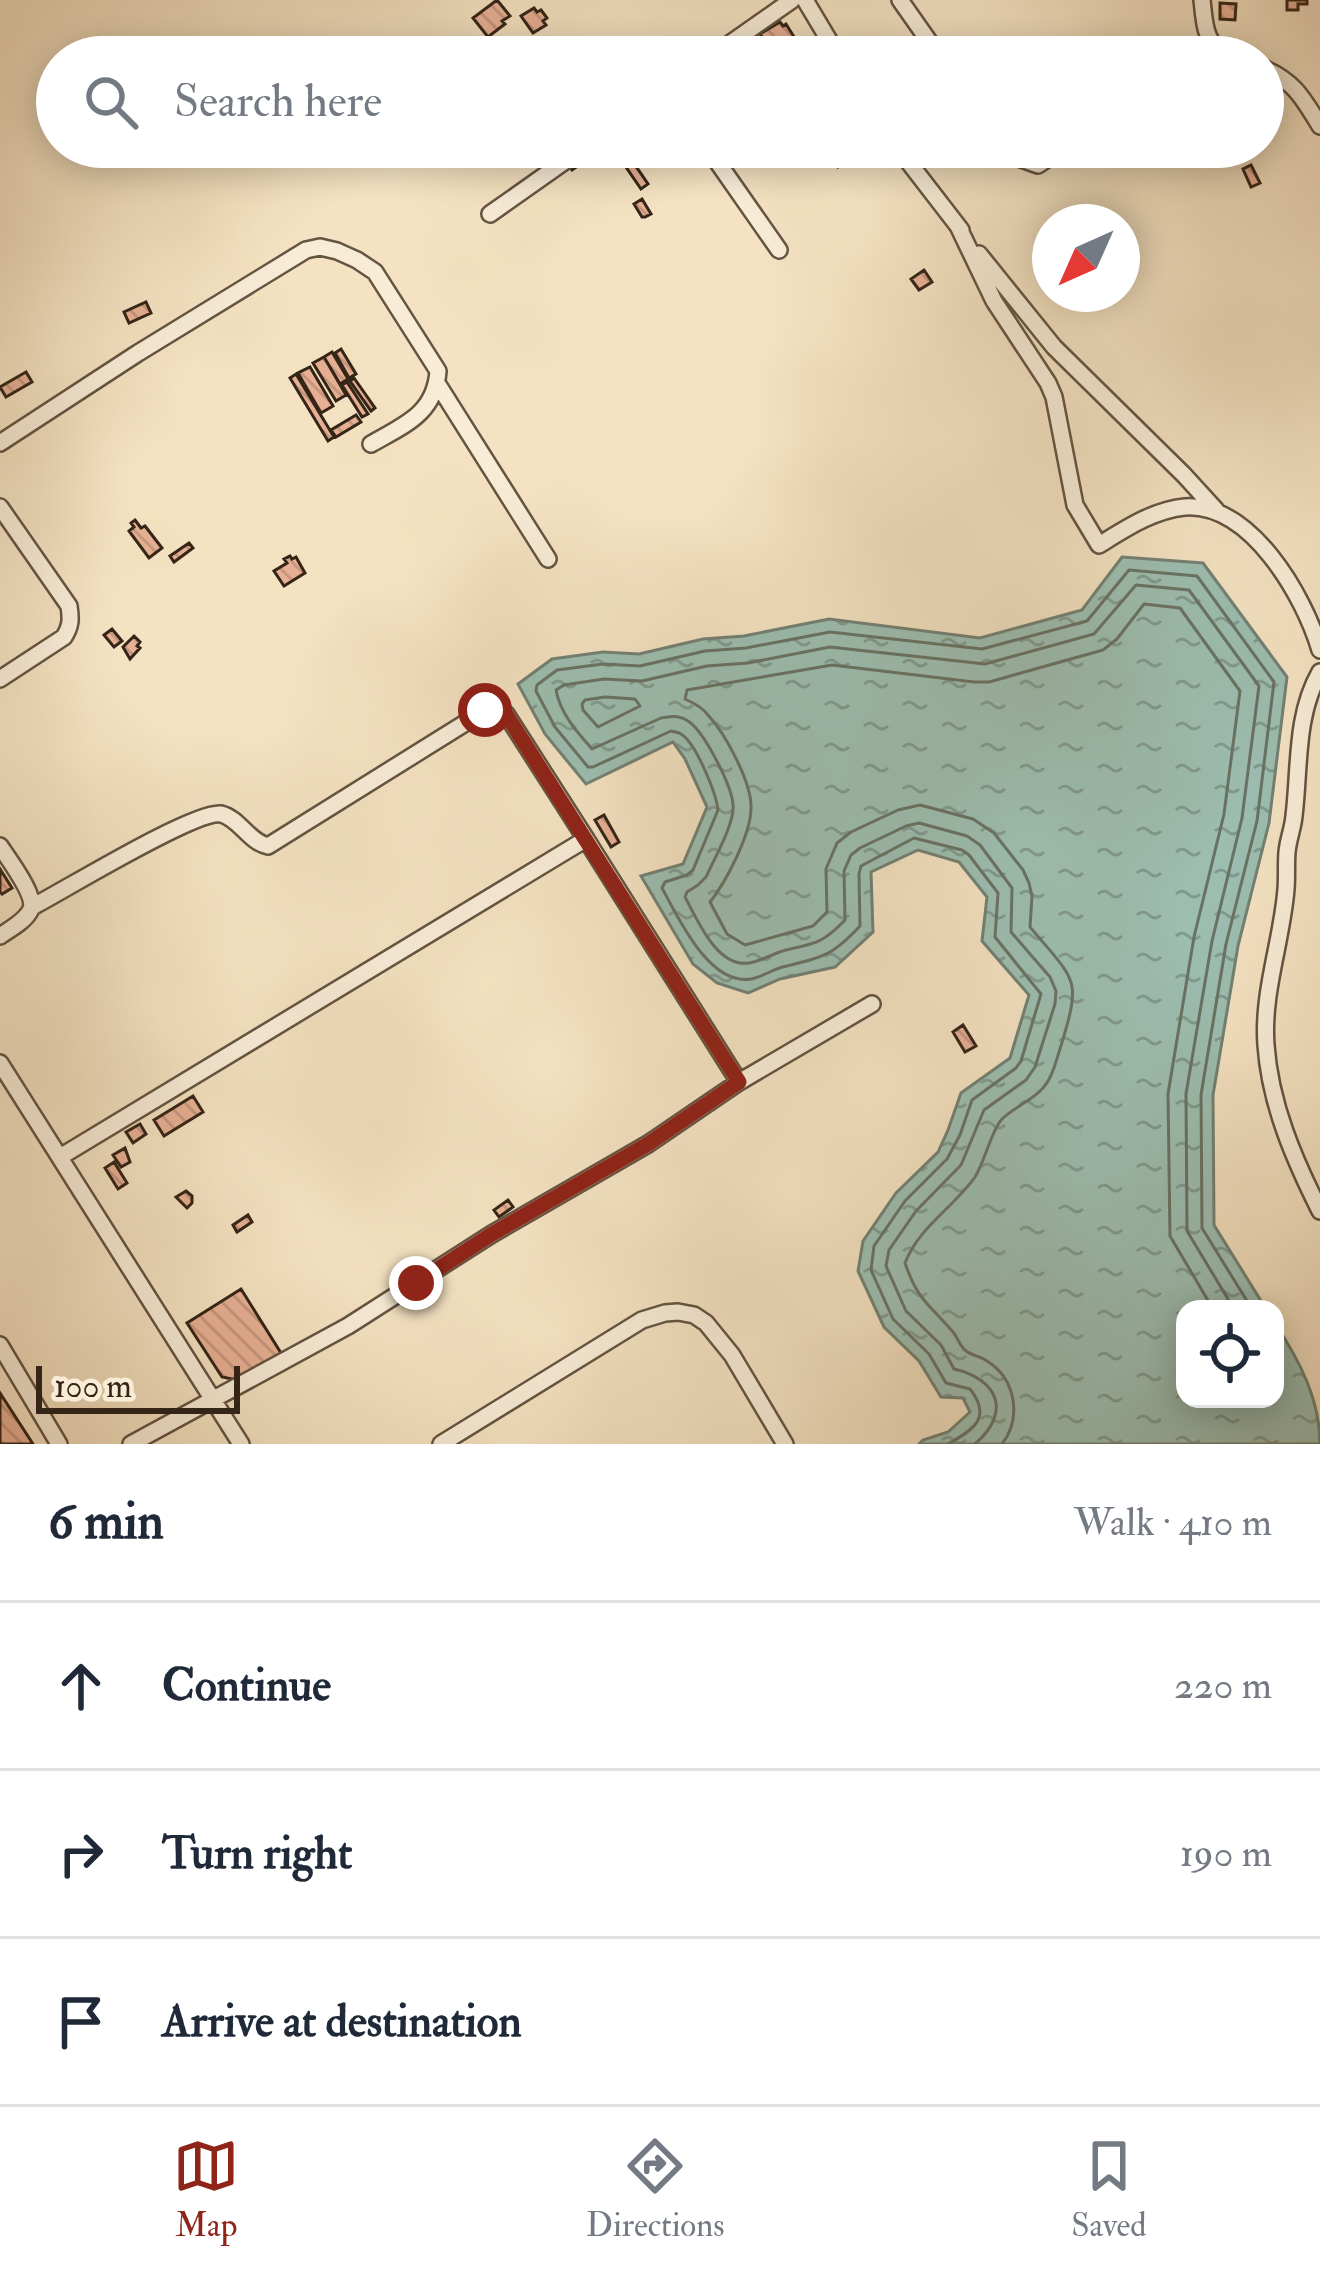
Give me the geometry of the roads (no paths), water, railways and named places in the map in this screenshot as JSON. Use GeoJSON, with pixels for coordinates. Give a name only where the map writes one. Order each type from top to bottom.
{"type":"FeatureCollection","features":[{"type":"Feature","properties":{"kind":"street"},"geometry":{"type":"LineString","coordinates":[[741,36],[792,0]]}},
{"type":"Feature","properties":{"kind":"street"},"geometry":{"type":"LineString","coordinates":[[805,0],[826,36]]}},
{"type":"Feature","properties":{"kind":"street"},"geometry":{"type":"LineString","coordinates":[[900,0],[925,36]]}},
{"type":"Feature","properties":{"kind":"street"},"geometry":{"type":"LineString","coordinates":[[1202,0],[1209,36]]}},
{"type":"Feature","properties":{"kind":"street"},"geometry":{"type":"LineString","coordinates":[[1284,78],[1320,126]]}},
{"type":"Feature","properties":{"kind":"street"},"geometry":{"type":"LineString","coordinates":[[490,214],[555,168]]}},
{"type":"Feature","properties":{"kind":"street"},"geometry":{"type":"LineString","coordinates":[[722,168],[779,250]]}},
{"type":"Feature","properties":{"kind":"street"},"geometry":{"type":"LineString","coordinates":[[913,168],[1054,347],[1216,510],[1280,567],[1306,610],[1320,650]]}},
{"type":"Feature","properties":{"kind":"street"},"geometry":{"type":"LineString","coordinates":[[958,226],[994,301],[1048,383],[1075,505],[1099,544],[1139,520],[1168,511],[1186,507],[1216,510]]}},
{"type":"Feature","properties":{"kind":"street"},"geometry":{"type":"LineString","coordinates":[[0,443],[306,250],[320,247],[375,272],[438,371],[427,406],[413,420],[371,444]]}},
{"type":"Feature","properties":{"kind":"street"},"geometry":{"type":"LineString","coordinates":[[437,383],[548,560]]}},
{"type":"Feature","properties":{"kind":"street"},"geometry":{"type":"LineString","coordinates":[[0,507],[69,606],[71,617],[64,637],[0,679]]}},
{"type":"Feature","properties":{"kind":"street"},"geometry":{"type":"LineString","coordinates":[[1320,672],[1310,688],[1296,755],[1294,818],[1266,1006],[1266,1046],[1280,1117],[1320,1211]]}},
{"type":"Feature","properties":{"kind":"street"},"geometry":{"type":"LineString","coordinates":[[32,907],[182,826],[215,814],[227,816],[254,841],[268,846],[485,710],[496,710],[506,714],[739,1082]]}},
{"type":"Feature","properties":{"kind":"street"},"geometry":{"type":"LineString","coordinates":[[60,1157],[586,839]]}},
{"type":"Feature","properties":{"kind":"street"},"geometry":{"type":"LineString","coordinates":[[0,846],[32,897],[27,916],[0,936]]}},
{"type":"Feature","properties":{"kind":"street"},"geometry":{"type":"LineString","coordinates":[[131,1444],[348,1327],[492,1234],[648,1144],[739,1082],[872,1004]]}},
{"type":"Feature","properties":{"kind":"street"},"geometry":{"type":"LineString","coordinates":[[0,1063],[241,1444]]}},
{"type":"Feature","properties":{"kind":"street"},"geometry":{"type":"LineString","coordinates":[[441,1444],[642,1320],[678,1312],[694,1315],[719,1336],[785,1444]]}},
{"type":"Feature","properties":{"kind":"street"},"geometry":{"type":"LineString","coordinates":[[0,1346],[59,1444]]}},
{"type":"Feature","properties":{"kind":"water"},"geometry":{"type":"Polygon","coordinates":[[[1122,557],[1203,563],[1287,677],[1269,823],[1238,946],[1213,1095],[1214,1225],[1260,1300],[1176,1300],[1176,1408],[1284,1408],[1284,1338],[1306,1380],[1320,1444],[919,1444],[948,1432],[970,1412],[963,1398],[941,1397],[919,1361],[884,1327],[858,1271],[863,1241],[896,1193],[938,1152],[961,1093],[1010,1058],[1029,995],[982,941],[987,897],[959,862],[918,850],[871,872],[873,932],[835,967],[780,979],[748,993],[717,983],[693,964],[641,876],[683,864],[707,807],[685,759],[673,742],[586,784],[545,734],[518,684],[552,659],[603,652],[639,654],[829,619],[980,638],[1082,610],[1122,557]]]}}]}
